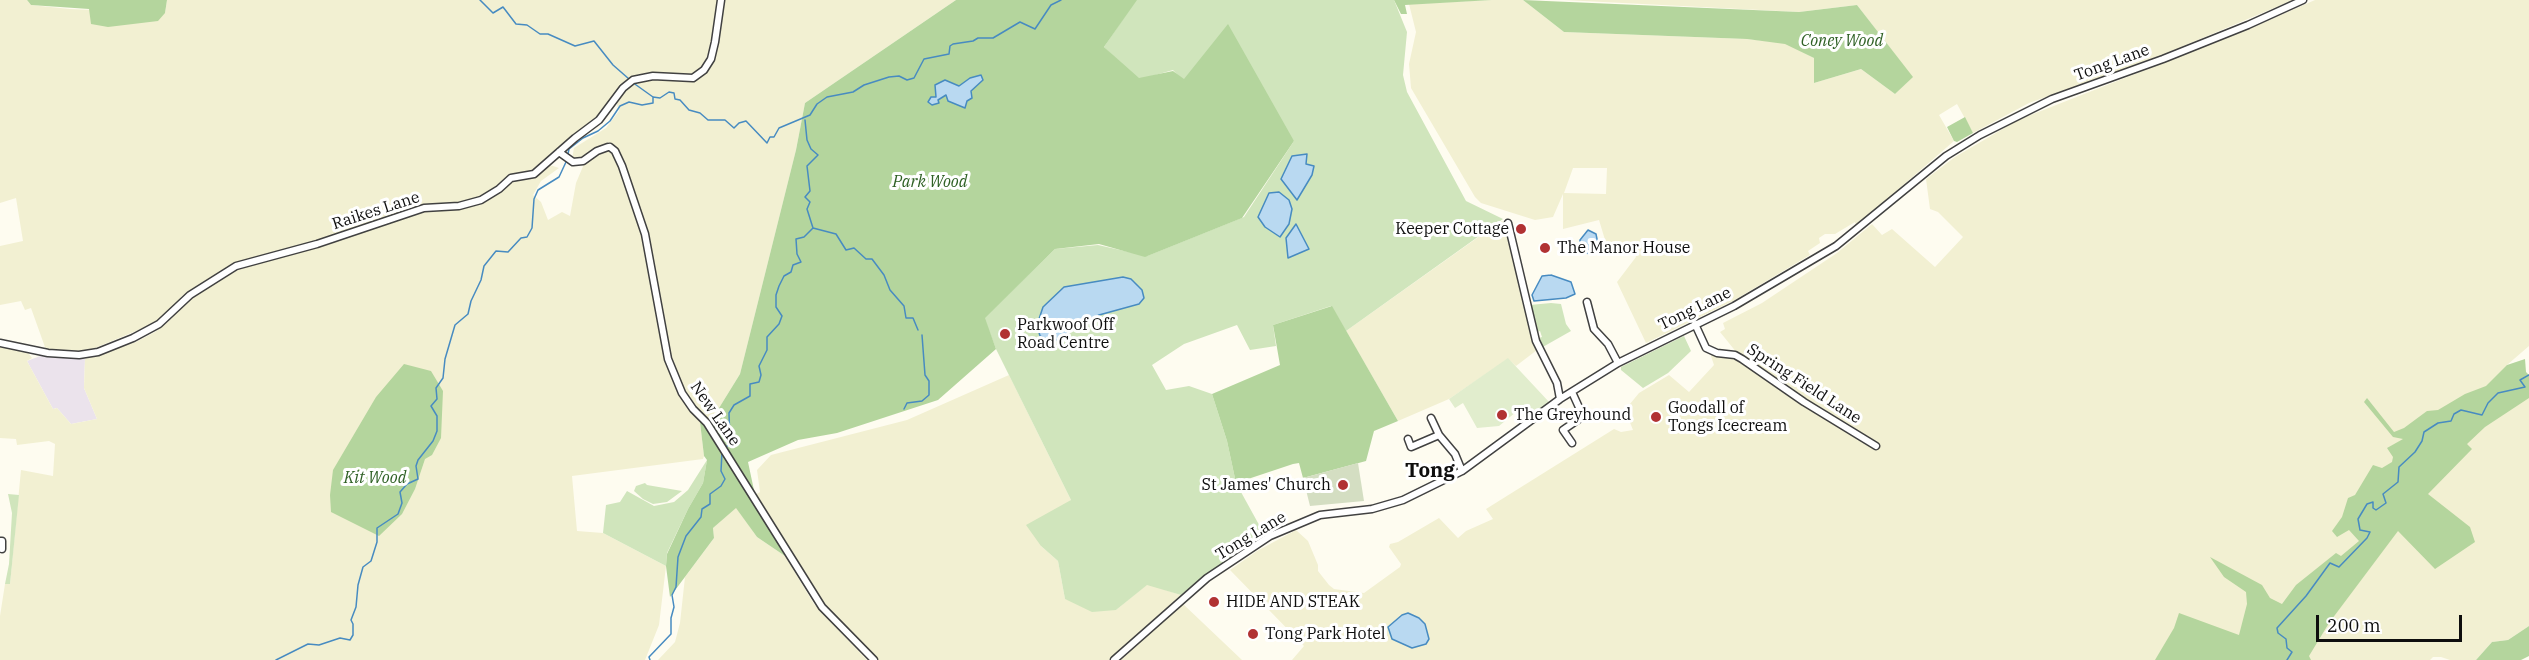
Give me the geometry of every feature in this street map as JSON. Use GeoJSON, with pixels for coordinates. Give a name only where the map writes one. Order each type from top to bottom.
{"type":"FeatureCollection","features":[{"type":"Feature","properties":{"kind":"street","name":"Raikes Lane"},"geometry":{"type":"LineString","coordinates":[[0,343],[48,353],[79,355],[98,352],[140,335],[159,324],[190,295],[236,266],[318,244],[424,208],[459,206],[481,200],[511,178],[534,174],[599,120],[631,82],[653,76],[693,78],[704,70],[711,59],[721,0]]}},
{"type":"Feature","properties":{"kind":"street","name":"Tong Lane"},"geometry":{"type":"LineString","coordinates":[[1114,660],[1207,578],[1270,536],[1320,515],[1366,510],[1403,500],[1462,471],[1491,452],[1560,399],[1618,363],[1734,306],[1836,246],[1946,156],[2018,114],[2227,34],[2303,0]]}},
{"type":"Feature","properties":{"kind":"street","name":"New Lane"},"geometry":{"type":"LineString","coordinates":[[559,152],[573,162],[583,161],[597,151],[609,147],[615,151],[645,234],[671,371],[688,403],[707,423],[822,607],[874,660]]}},
{"type":"Feature","properties":{"kind":"street"},"geometry":{"type":"LineString","coordinates":[[1508,223],[1536,341],[1557,383],[1560,399]]}},
{"type":"Feature","properties":{"kind":"street"},"geometry":{"type":"LineString","coordinates":[[1587,302],[1594,329],[1608,344],[1618,363]]}},
{"type":"Feature","properties":{"kind":"street","name":"Spring Field Lane"},"geometry":{"type":"LineString","coordinates":[[1695,324],[1706,348],[1742,359],[1804,402],[1876,446]]}},
{"type":"Feature","properties":{"kind":"street"},"geometry":{"type":"LineString","coordinates":[[1572,392],[1582,414],[1563,430],[1572,443]]}},
{"type":"Feature","properties":{"kind":"street"},"geometry":{"type":"LineString","coordinates":[[1431,418],[1439,435],[1455,454],[1462,471]]}},
{"type":"Feature","properties":{"kind":"street"},"geometry":{"type":"LineString","coordinates":[[1408,439],[1411,447],[1439,435]]}},
{"type":"Feature","properties":{"kind":"street"},"geometry":{"type":"LineString","coordinates":[[2,539],[2,549]]}},
{"type":"Feature","properties":{"kind":"shaded area"},"geometry":{"type":"Polygon","coordinates":[[[43,355],[85,359],[84,388],[97,419],[71,424],[57,408],[53,409],[27,361],[43,355]]]}},
{"type":"Feature","properties":{"kind":"green space"},"geometry":{"type":"Polygon","coordinates":[[[0,0],[27,0],[31,5],[70,9],[165,13],[167,0],[718,0],[712,44],[702,68],[696,74],[663,75],[652,72],[632,76],[624,82],[602,114],[531,171],[510,175],[490,193],[478,198],[444,205],[425,204],[322,240],[244,261],[182,296],[160,321],[95,348],[76,353],[46,350],[31,308],[25,310],[21,301],[0,305],[0,246],[23,241],[16,198],[0,203],[0,0]]]}},
{"type":"Feature","properties":{"kind":"green space"},"geometry":{"type":"Polygon","coordinates":[[[27,0],[167,0],[165,13],[158,21],[108,27],[91,24],[89,9],[31,5],[27,0]]]}},
{"type":"Feature","properties":{"kind":"green space"},"geometry":{"type":"Polygon","coordinates":[[[724,0],[956,0],[805,103],[796,150],[740,374],[711,421],[689,403],[672,365],[648,235],[618,151],[608,142],[580,160],[572,159],[574,148],[606,128],[619,111],[616,101],[636,81],[655,78],[694,80],[704,75],[711,64],[718,42],[724,0]]]}},
{"type":"Feature","properties":{"kind":"green space","name":"Park Wood"},"geometry":{"type":"Polygon","coordinates":[[[956,0],[1137,0],[1104,47],[1139,78],[1173,71],[1184,79],[1228,24],[1294,141],[1242,218],[1145,257],[1099,244],[1055,249],[985,318],[996,349],[938,400],[837,433],[798,440],[748,462],[755,495],[751,498],[785,556],[757,537],[736,508],[713,528],[714,538],[670,597],[666,566],[667,554],[703,483],[707,460],[704,456],[700,422],[711,421],[740,374],[796,150],[805,103],[956,0]]]}},
{"type":"Feature","properties":{"kind":"green space"},"geometry":{"type":"Polygon","coordinates":[[[1136,0],[1394,0],[1407,32],[1403,75],[1407,92],[1466,201],[1503,219],[1346,331],[1331,306],[1273,325],[1276,346],[1250,350],[1237,325],[1184,344],[1152,365],[1166,390],[1189,386],[1212,394],[1227,441],[1236,483],[1263,532],[1256,542],[1208,573],[1181,595],[1147,585],[1116,610],[1092,612],[1065,599],[1058,561],[1041,546],[1026,525],[1071,500],[996,349],[984,318],[1055,249],[1098,245],[1147,256],[1244,217],[1294,141],[1183,81],[1173,70],[1138,80],[1104,47],[1136,0]]]}},
{"type":"Feature","properties":{"kind":"green space"},"geometry":{"type":"Polygon","coordinates":[[[1394,0],[1492,0],[1405,5],[1407,14],[1401,14],[1394,0]]]}},
{"type":"Feature","properties":{"kind":"green space"},"geometry":{"type":"Polygon","coordinates":[[[1523,0],[1564,32],[1747,39],[1785,43],[1814,58],[1814,83],[1861,69],[1895,94],[1912,77],[1857,5],[1799,12],[1564,0],[2293,0],[2162,55],[2029,103],[1973,133],[1957,104],[1939,115],[1954,141],[1856,226],[1855,222],[1835,234],[1825,234],[1819,238],[1820,243],[1808,251],[1810,255],[1733,301],[1646,343],[1617,282],[1636,257],[1633,244],[1609,253],[1599,220],[1563,229],[1563,194],[1553,217],[1535,220],[1481,203],[1475,197],[1411,88],[1409,64],[1416,32],[1409,4],[1523,0]],[[1573,168],[1564,193],[1606,194],[1607,168],[1573,168]]]}},
{"type":"Feature","properties":{"kind":"green space","name":"Coney Wood"},"geometry":{"type":"Polygon","coordinates":[[[1523,0],[1799,12],[1857,5],[1913,77],[1895,94],[1861,69],[1814,83],[1814,58],[1785,44],[1747,39],[1564,32],[1523,0]]]}},
{"type":"Feature","properties":{"kind":"green space"},"geometry":{"type":"Polygon","coordinates":[[[2315,0],[2529,0],[2529,346],[2507,365],[2529,392],[2529,626],[2508,640],[2492,642],[2476,660],[2450,660],[2433,657],[2430,660],[1292,660],[1304,646],[1230,570],[1257,551],[1296,530],[1308,541],[1318,565],[1318,571],[1329,585],[1334,589],[1364,593],[1400,567],[1401,564],[1389,547],[1390,544],[1398,542],[1439,518],[1458,538],[1466,531],[1493,519],[1486,509],[1614,429],[1621,432],[1633,430],[1625,410],[1639,393],[1669,375],[1689,392],[1714,365],[1710,353],[1736,357],[1737,353],[1720,332],[1725,329],[1723,323],[1762,303],[1837,253],[1872,224],[1882,235],[1892,229],[1935,267],[1963,237],[1938,212],[1930,209],[1926,179],[1955,157],[2018,120],[2247,30],[2315,0]]]}},
{"type":"Feature","properties":{"kind":"green space"},"geometry":{"type":"Polygon","coordinates":[[[1965,117],[1973,133],[1957,142],[1954,141],[1947,127],[1965,117]]]}},
{"type":"Feature","properties":{"kind":"green space"},"geometry":{"type":"Polygon","coordinates":[[[605,148],[611,150],[619,165],[642,235],[670,372],[679,392],[700,422],[704,456],[703,459],[572,476],[577,531],[603,533],[666,566],[659,625],[645,660],[0,660],[0,616],[5,584],[10,584],[21,470],[53,476],[55,444],[49,441],[17,445],[16,439],[0,438],[0,346],[26,350],[32,358],[27,361],[53,409],[57,408],[71,424],[97,419],[84,388],[85,359],[136,342],[155,332],[189,300],[239,269],[327,245],[425,211],[480,205],[510,181],[540,173],[550,165],[559,168],[541,181],[533,195],[541,202],[548,220],[562,212],[570,216],[576,183],[584,164],[605,148]]]}},
{"type":"Feature","properties":{"kind":"green space"},"geometry":{"type":"Polygon","coordinates":[[[1501,221],[1505,222],[1537,350],[1516,366],[1508,359],[1449,399],[1398,421],[1346,331],[1501,221]]]}},
{"type":"Feature","properties":{"kind":"green space"},"geometry":{"type":"Polygon","coordinates":[[[1561,304],[1566,324],[1571,331],[1541,348],[1539,338],[1542,337],[1540,331],[1537,332],[1530,305],[1561,304]]]}},
{"type":"Feature","properties":{"kind":"green space"},"geometry":{"type":"Polygon","coordinates":[[[1332,306],[1398,421],[1374,431],[1366,461],[1303,478],[1299,463],[1293,464],[1236,483],[1227,441],[1212,394],[1280,365],[1273,325],[1332,306]]]}},
{"type":"Feature","properties":{"kind":"green space"},"geometry":{"type":"Polygon","coordinates":[[[1684,336],[1691,351],[1668,373],[1643,388],[1621,370],[1621,367],[1684,336]]]}},
{"type":"Feature","properties":{"kind":"green space"},"geometry":{"type":"Polygon","coordinates":[[[1508,358],[1550,403],[1524,422],[1516,412],[1499,426],[1477,428],[1463,403],[1455,408],[1449,399],[1508,358]]]}},
{"type":"Feature","properties":{"kind":"green space"},"geometry":{"type":"Polygon","coordinates":[[[2525,359],[2526,372],[2529,375],[2529,398],[2485,427],[2467,444],[2472,449],[2428,494],[2470,527],[2475,542],[2435,569],[2398,531],[2329,623],[2309,656],[2311,660],[2155,660],[2174,628],[2179,613],[2239,635],[2247,604],[2246,592],[2224,577],[2210,557],[2262,585],[2270,598],[2282,604],[2296,585],[2336,553],[2341,556],[2359,541],[2349,530],[2337,537],[2332,531],[2342,517],[2348,498],[2355,495],[2373,465],[2382,468],[2392,462],[2393,457],[2387,448],[2403,439],[2393,437],[2364,402],[2367,398],[2394,432],[2404,428],[2427,411],[2438,410],[2465,394],[2486,386],[2507,365],[2525,359]]]}},
{"type":"Feature","properties":{"kind":"green space","name":"Kit Wood"},"geometry":{"type":"Polygon","coordinates":[[[404,364],[431,371],[443,391],[441,438],[432,455],[425,459],[415,489],[402,514],[379,536],[331,512],[330,495],[333,470],[376,397],[404,364]]]}},
{"type":"Feature","properties":{"kind":"green space"},"geometry":{"type":"Polygon","coordinates":[[[1009,375],[1071,500],[1041,546],[1058,561],[1065,599],[1116,610],[1147,584],[1181,595],[1109,660],[879,660],[824,603],[804,575],[755,495],[760,492],[757,470],[771,455],[907,420],[1009,375]]]}},
{"type":"Feature","properties":{"kind":"green space"},"geometry":{"type":"Polygon","coordinates":[[[707,460],[703,483],[667,553],[666,566],[603,533],[606,505],[620,502],[627,491],[654,506],[674,502],[688,490],[707,460]]]}},
{"type":"Feature","properties":{"kind":"green space"},"geometry":{"type":"Polygon","coordinates":[[[1358,463],[1364,501],[1310,506],[1303,478],[1358,463]]]}},
{"type":"Feature","properties":{"kind":"green space"},"geometry":{"type":"Polygon","coordinates":[[[645,483],[682,491],[667,502],[653,504],[634,491],[636,486],[645,483]]]}},
{"type":"Feature","properties":{"kind":"green space"},"geometry":{"type":"Polygon","coordinates":[[[8,494],[19,495],[10,584],[5,584],[9,564],[12,513],[8,494]]]}},
{"type":"Feature","properties":{"kind":"green space"},"geometry":{"type":"Polygon","coordinates":[[[736,507],[757,537],[785,556],[814,604],[867,660],[658,660],[675,642],[680,623],[685,577],[714,538],[713,528],[736,507]]]}},
{"type":"Feature","properties":{"kind":"green space"},"geometry":{"type":"Polygon","coordinates":[[[1182,603],[1242,660],[1119,660],[1141,640],[1182,603]]]}},
{"type":"Feature","properties":{"kind":"green space"},"geometry":{"type":"Polygon","coordinates":[[[2529,626],[2529,656],[2521,660],[2476,660],[2492,642],[2508,640],[2529,626]]]}},
{"type":"Feature","properties":{"kind":"water"},"geometry":{"type":"Polygon","coordinates":[[[981,75],[983,80],[971,91],[972,98],[967,101],[965,108],[948,101],[946,95],[938,100],[939,103],[932,105],[928,102],[931,97],[936,97],[935,85],[945,80],[959,86],[970,78],[981,75]]]}},
{"type":"Feature","properties":{"kind":"water"},"geometry":{"type":"Polygon","coordinates":[[[1307,154],[1306,164],[1314,166],[1312,175],[1297,200],[1281,179],[1292,156],[1307,154]]]}},
{"type":"Feature","properties":{"kind":"water"},"geometry":{"type":"Polygon","coordinates":[[[1279,192],[1289,200],[1292,209],[1289,224],[1280,237],[1265,227],[1258,217],[1269,193],[1279,192]]]}},
{"type":"Feature","properties":{"kind":"water"},"geometry":{"type":"Polygon","coordinates":[[[1296,224],[1309,249],[1288,258],[1286,238],[1296,224]]]}},
{"type":"Feature","properties":{"kind":"water"},"geometry":{"type":"Polygon","coordinates":[[[1588,230],[1596,234],[1598,244],[1597,251],[1590,254],[1583,252],[1580,247],[1580,240],[1588,230]]]}},
{"type":"Feature","properties":{"kind":"water"},"geometry":{"type":"Polygon","coordinates":[[[1551,275],[1571,282],[1575,294],[1566,298],[1534,301],[1532,295],[1542,276],[1551,275]]]}},
{"type":"Feature","properties":{"kind":"water"},"geometry":{"type":"Polygon","coordinates":[[[1123,277],[1131,279],[1142,290],[1144,298],[1139,304],[1099,315],[1067,333],[1061,340],[1048,340],[1040,336],[1037,325],[1043,307],[1064,287],[1123,277]]]}},
{"type":"Feature","properties":{"kind":"water"},"geometry":{"type":"Polygon","coordinates":[[[1408,613],[1425,624],[1429,639],[1426,644],[1412,648],[1392,639],[1388,627],[1402,615],[1408,613]]]}},
{"type":"Feature","properties":{"kind":"waterway"},"geometry":{"type":"LineString","coordinates":[[480,0],[493,13],[503,7],[516,24],[527,25],[540,34],[548,34],[575,46],[594,41],[613,65],[629,79]]}},
{"type":"Feature","properties":{"kind":"waterway"},"geometry":{"type":"LineString","coordinates":[[632,82],[653,97],[660,98],[669,92],[674,93],[675,99],[680,100],[689,110],[700,113],[708,120],[725,120],[734,128],[746,121],[767,143],[779,128],[810,115],[817,104],[827,97],[853,92],[864,85],[889,77],[899,76],[907,80],[914,78],[924,59],[949,54],[950,46],[953,44],[978,38],[993,38],[1020,22],[1035,29],[1051,5],[1061,0]]}},
{"type":"Feature","properties":{"kind":"waterway"},"geometry":{"type":"LineString","coordinates":[[568,154],[569,149],[610,121],[620,106],[629,102],[642,105],[653,103],[653,97]]}},
{"type":"Feature","properties":{"kind":"waterway"},"geometry":{"type":"LineString","coordinates":[[725,448],[730,443],[729,413],[734,405],[750,396],[750,384],[759,382],[761,375],[759,366],[767,350],[767,337],[779,324],[782,316],[776,307],[779,286],[784,276],[791,272],[793,265],[801,262],[797,254],[796,239],[804,237],[813,228],[807,209],[810,202],[805,197],[810,191],[807,166],[818,155],[811,149],[807,140],[805,120]]}},
{"type":"Feature","properties":{"kind":"waterway"},"geometry":{"type":"LineString","coordinates":[[276,660],[308,644],[319,645],[340,638],[350,640],[353,635],[351,620],[356,607],[358,585],[363,567],[371,561],[377,542],[377,528],[398,514],[402,503],[400,492],[407,484],[418,479],[416,466],[418,460],[433,441],[437,431],[437,416],[431,406],[437,399],[436,388],[443,378],[445,359],[455,325],[468,314],[484,266],[496,251],[508,252],[521,238],[527,237],[532,228],[534,199],[538,190],[559,177],[566,162]]}},
{"type":"Feature","properties":{"kind":"waterway"},"geometry":{"type":"LineString","coordinates":[[813,228],[836,234],[846,250],[854,248],[866,259],[872,259],[884,275],[890,290],[904,306],[906,318],[913,318],[918,330]]}},
{"type":"Feature","properties":{"kind":"waterway"},"geometry":{"type":"LineString","coordinates":[[904,409],[907,403],[922,401],[929,395],[922,335]]}},
{"type":"Feature","properties":{"kind":"waterway"},"geometry":{"type":"LineString","coordinates":[[2287,660],[2292,652],[2287,648],[2286,639],[2278,633],[2277,628],[2306,596],[2330,563],[2339,567],[2367,538],[2370,532],[2360,530],[2358,519],[2367,504],[2373,502],[2373,508],[2376,510],[2386,503],[2383,494],[2398,482],[2399,467],[2415,452],[2422,441],[2424,432],[2438,423],[2451,421],[2454,414],[2461,410],[2482,415],[2488,403],[2498,393],[2525,387],[2520,380],[2529,375]]}},
{"type":"Feature","properties":{"kind":"waterway"},"geometry":{"type":"LineString","coordinates":[[650,660],[649,657],[671,634],[674,607],[672,595],[676,587],[678,557],[686,536],[701,517],[702,509],[710,504],[710,494],[721,486],[725,479],[721,471],[722,452]]}},
{"type":"Feature","properties":{"kind":"place","name":"Keeper Cottage"},"geometry":{"type":"Point","coordinates":[1521,229]}},
{"type":"Feature","properties":{"kind":"place","name":"The Manor House"},"geometry":{"type":"Point","coordinates":[1545,248]}},
{"type":"Feature","properties":{"kind":"place","name":"Parkwoof Off Road Centre"},"geometry":{"type":"Point","coordinates":[1005,334]}},
{"type":"Feature","properties":{"kind":"place","name":"The Greyhound"},"geometry":{"type":"Point","coordinates":[1502,415]}},
{"type":"Feature","properties":{"kind":"place","name":"Goodall of Tongs Icecream"},"geometry":{"type":"Point","coordinates":[1656,417]}},
{"type":"Feature","properties":{"kind":"place","name":"St James' Church"},"geometry":{"type":"Point","coordinates":[1343,485]}},
{"type":"Feature","properties":{"kind":"place","name":"HIDE AND STEAK"},"geometry":{"type":"Point","coordinates":[1214,602]}},
{"type":"Feature","properties":{"kind":"place","name":"Tong Park Hotel"},"geometry":{"type":"Point","coordinates":[1253,634]}},
{"type":"Feature","properties":{"kind":"district","name":"Tong"},"geometry":{"type":"Point","coordinates":[1430,471]}}]}
